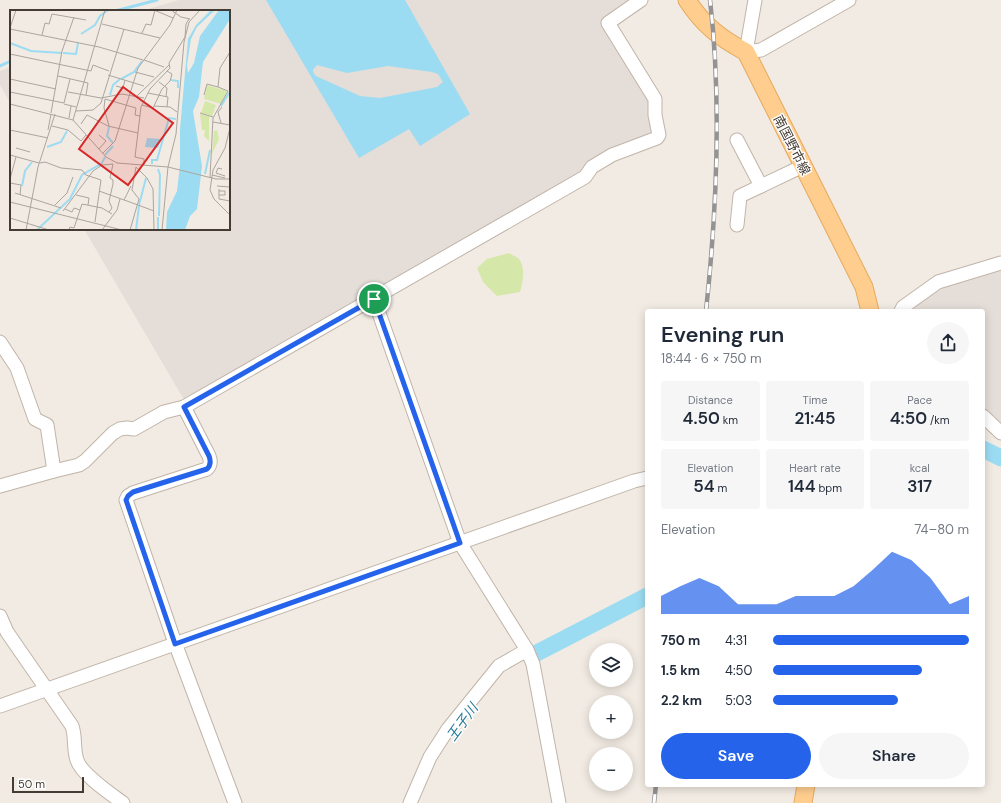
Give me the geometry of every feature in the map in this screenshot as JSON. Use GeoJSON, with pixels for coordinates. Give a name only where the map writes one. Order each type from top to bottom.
{"type":"FeatureCollection","features":[{"type":"Feature","properties":{"kind":"main road"},"geometry":{"type":"LineString","coordinates":[[687,0],[707,26],[727,42],[746,52]]}},
{"type":"Feature","properties":{"kind":"main road","name":"南国野市線"},"geometry":{"type":"LineString","coordinates":[[746,52],[864,287],[870,309]]}},
{"type":"Feature","properties":{"kind":"main road"},"geometry":{"type":"LineString","coordinates":[[803,803],[806,787]]}},
{"type":"Feature","properties":{"kind":"street"},"geometry":{"type":"LineString","coordinates":[[0,486],[79,465],[113,433],[120,429],[134,429],[164,412],[184,407],[586,177],[592,166],[612,155],[658,137],[655,99],[608,23],[641,0]]}},
{"type":"Feature","properties":{"kind":"street"},"geometry":{"type":"LineString","coordinates":[[755,0],[746,52],[761,50],[849,0]]}},
{"type":"Feature","properties":{"kind":"street"},"geometry":{"type":"LineString","coordinates":[[737,140],[761,186]]}},
{"type":"Feature","properties":{"kind":"street"},"geometry":{"type":"LineString","coordinates":[[737,225],[740,196],[803,166]]}},
{"type":"Feature","properties":{"kind":"street"},"geometry":{"type":"LineString","coordinates":[[902,309],[903,307],[938,282],[1001,263]]}},
{"type":"Feature","properties":{"kind":"street"},"geometry":{"type":"LineString","coordinates":[[374,299],[460,543],[527,650],[533,664],[559,803]]}},
{"type":"Feature","properties":{"kind":"street"},"geometry":{"type":"LineString","coordinates":[[0,342],[17,368],[35,420],[47,424],[54,471]]}},
{"type":"Feature","properties":{"kind":"street"},"geometry":{"type":"LineString","coordinates":[[184,407],[209,456],[211,461],[209,467],[207,469],[133,492],[126,500],[175,644],[235,803]]}},
{"type":"Feature","properties":{"kind":"street"},"geometry":{"type":"LineString","coordinates":[[985,418],[1001,433]]}},
{"type":"Feature","properties":{"kind":"street"},"geometry":{"type":"LineString","coordinates":[[0,706],[634,481],[645,478]]}},
{"type":"Feature","properties":{"kind":"street"},"geometry":{"type":"LineString","coordinates":[[0,616],[7,632],[72,726],[77,762],[97,782],[123,803]]}},
{"type":"Feature","properties":{"kind":"street"},"geometry":{"type":"LineString","coordinates":[[410,803],[430,757],[448,729],[499,666],[527,650]]}},
{"type":"Feature","properties":{"kind":"shaded area"},"geometry":{"type":"Polygon","coordinates":[[[179,0],[633,0],[602,22],[650,103],[653,130],[652,135],[583,172],[188,400],[183,398],[85,230],[230,230],[230,10],[144,10],[179,0]]]}},
{"type":"Feature","properties":{"kind":"shaded area"},"geometry":{"type":"Polygon","coordinates":[[[10,67],[10,102],[0,85],[0,71],[10,67]]]}},
{"type":"Feature","properties":{"kind":"shaded area"},"geometry":{"type":"Polygon","coordinates":[[[1001,267],[1001,428],[985,411],[985,309],[912,309],[939,287],[1001,267]]]}},
{"type":"Feature","properties":{"kind":"green space"},"geometry":{"type":"Polygon","coordinates":[[[509,253],[521,261],[523,279],[520,292],[497,296],[483,282],[477,268],[487,259],[509,253]]]}},
{"type":"Feature","properties":{"kind":"water"},"geometry":{"type":"Polygon","coordinates":[[[266,0],[405,0],[470,114],[420,146],[409,129],[359,158],[266,0]],[[317,65],[313,70],[316,76],[360,96],[380,98],[437,87],[443,82],[438,74],[432,72],[388,66],[347,73],[317,65]]]}},
{"type":"Feature","properties":{"kind":"waterway"},"geometry":{"type":"LineString","coordinates":[[119,10],[157,0]]}},
{"type":"Feature","properties":{"kind":"waterway"},"geometry":{"type":"LineString","coordinates":[[0,66],[10,61]]}},
{"type":"Feature","properties":{"kind":"waterway","name":"王子川"},"geometry":{"type":"LineString","coordinates":[[985,450],[1001,458]]}},
{"type":"Feature","properties":{"kind":"waterway","name":"王子川"},"geometry":{"type":"LineString","coordinates":[[533,655],[645,597]]}},
{"type":"Feature","properties":{"kind":"railway"},"geometry":{"type":"LineString","coordinates":[[706,309],[713,233],[717,156],[716,78],[710,0]]}},
{"type":"Feature","properties":{"kind":"railway"},"geometry":{"type":"LineString","coordinates":[[654,803],[656,787]]}},
{"type":"Feature","properties":{"kind":"route"},"geometry":{"type":"LineString","coordinates":[[374,299],[460,543],[175,644],[126,500],[128,496],[133,492],[207,469],[209,467],[211,461],[209,456],[184,407],[374,299]]}}]}
